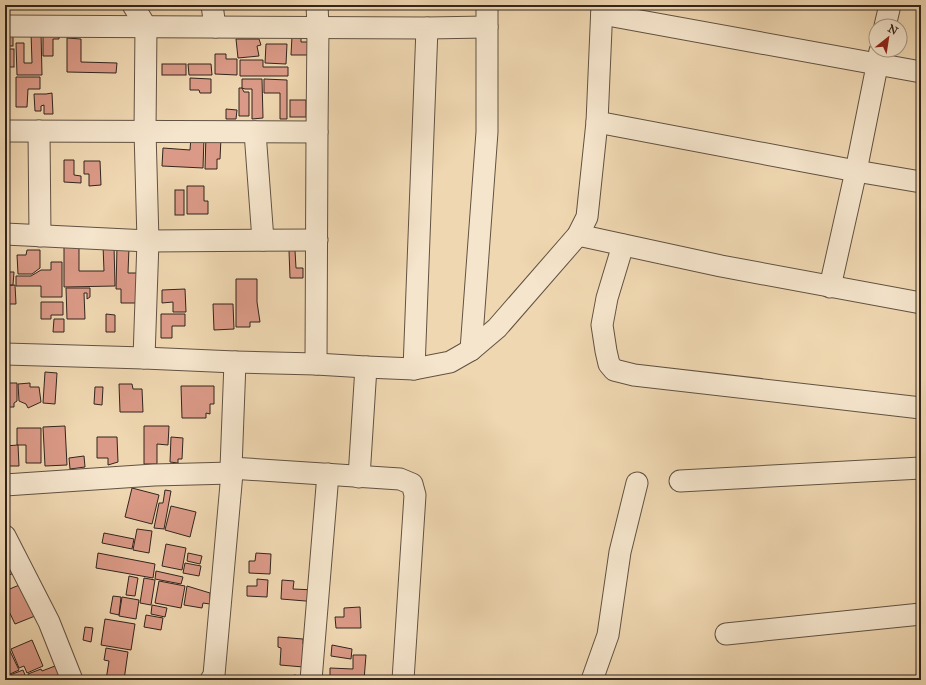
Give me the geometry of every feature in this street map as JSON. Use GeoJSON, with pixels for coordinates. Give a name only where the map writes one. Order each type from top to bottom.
{"type":"FeatureCollection","features":[{"type":"Feature","properties":{"kind":"street"},"geometry":{"type":"LineString","coordinates":[[134,5],[146,27],[145,131],[148,241],[144,358]]}},
{"type":"Feature","properties":{"kind":"street"},"geometry":{"type":"LineString","coordinates":[[212,5],[215,27]]}},
{"type":"Feature","properties":{"kind":"street"},"geometry":{"type":"LineString","coordinates":[[316,364],[317,5]]}},
{"type":"Feature","properties":{"kind":"street"},"geometry":{"type":"LineString","coordinates":[[471,350],[488,132],[487,5]]}},
{"type":"Feature","properties":{"kind":"street"},"geometry":{"type":"LineString","coordinates":[[887,18],[890,5]]}},
{"type":"Feature","properties":{"kind":"street"},"geometry":{"type":"LineString","coordinates":[[5,354],[414,368],[450,362],[471,350],[497,328],[578,235],[587,216],[596,122],[602,9],[868,55]]}},
{"type":"Feature","properties":{"kind":"street"},"geometry":{"type":"LineString","coordinates":[[5,26],[487,27]]}},
{"type":"Feature","properties":{"kind":"street"},"geometry":{"type":"LineString","coordinates":[[414,368],[427,28]]}},
{"type":"Feature","properties":{"kind":"street"},"geometry":{"type":"LineString","coordinates":[[830,287],[856,171],[879,58]]}},
{"type":"Feature","properties":{"kind":"street"},"geometry":{"type":"LineString","coordinates":[[882,58],[921,72]]}},
{"type":"Feature","properties":{"kind":"street"},"geometry":{"type":"LineString","coordinates":[[596,122],[921,182]]}},
{"type":"Feature","properties":{"kind":"street"},"geometry":{"type":"LineString","coordinates":[[5,131],[317,132]]}},
{"type":"Feature","properties":{"kind":"street"},"geometry":{"type":"LineString","coordinates":[[39,131],[40,236]]}},
{"type":"Feature","properties":{"kind":"street"},"geometry":{"type":"LineString","coordinates":[[255,132],[263,240]]}},
{"type":"Feature","properties":{"kind":"street"},"geometry":{"type":"LineString","coordinates":[[5,234],[148,241],[317,240]]}},
{"type":"Feature","properties":{"kind":"street"},"geometry":{"type":"LineString","coordinates":[[578,235],[722,266],[921,303]]}},
{"type":"Feature","properties":{"kind":"street"},"geometry":{"type":"LineString","coordinates":[[623,245],[607,298],[602,325],[609,364],[614,370],[634,375],[921,408]]}},
{"type":"Feature","properties":{"kind":"street"},"geometry":{"type":"LineString","coordinates":[[211,680],[214,674],[231,471],[235,362]]}},
{"type":"Feature","properties":{"kind":"street"},"geometry":{"type":"LineString","coordinates":[[359,477],[366,367]]}},
{"type":"Feature","properties":{"kind":"street"},"geometry":{"type":"LineString","coordinates":[[680,481],[921,468]]}},
{"type":"Feature","properties":{"kind":"street"},"geometry":{"type":"LineString","coordinates":[[5,485],[231,471],[328,474],[400,479],[412,484],[415,495],[402,680]]}},
{"type":"Feature","properties":{"kind":"street"},"geometry":{"type":"LineString","coordinates":[[312,680],[328,474]]}},
{"type":"Feature","properties":{"kind":"street"},"geometry":{"type":"LineString","coordinates":[[592,680],[608,635],[620,552],[638,483]]}},
{"type":"Feature","properties":{"kind":"street"},"geometry":{"type":"LineString","coordinates":[[5,536],[49,622],[72,680]]}},
{"type":"Feature","properties":{"kind":"street"},"geometry":{"type":"LineString","coordinates":[[726,634],[921,614]]}},
{"type":"Feature","properties":{"kind":"building"},"geometry":{"type":"Polygon","coordinates":[[[31,32],[41,32],[42,75],[17,75],[16,43],[24,43],[24,63],[32,63],[31,32]]]}},
{"type":"Feature","properties":{"kind":"building"},"geometry":{"type":"Polygon","coordinates":[[[43,33],[59,36],[59,39],[53,39],[53,56],[43,56],[43,33]]]}},
{"type":"Feature","properties":{"kind":"building"},"geometry":{"type":"Polygon","coordinates":[[[5,34],[13,34],[13,46],[5,46],[5,34]]]}},
{"type":"Feature","properties":{"kind":"building"},"geometry":{"type":"Polygon","coordinates":[[[292,36],[301,36],[301,42],[314,42],[314,55],[291,55],[292,36]]]}},
{"type":"Feature","properties":{"kind":"building"},"geometry":{"type":"Polygon","coordinates":[[[67,38],[81,39],[81,62],[117,63],[116,73],[67,72],[67,38]]]}},
{"type":"Feature","properties":{"kind":"building"},"geometry":{"type":"Polygon","coordinates":[[[236,39],[259,39],[261,45],[257,46],[259,56],[238,58],[236,39]]]}},
{"type":"Feature","properties":{"kind":"building"},"geometry":{"type":"Polygon","coordinates":[[[266,44],[287,44],[286,64],[265,63],[266,44]]]}},
{"type":"Feature","properties":{"kind":"building"},"geometry":{"type":"Polygon","coordinates":[[[5,49],[14,49],[14,67],[5,67],[5,49]]]}},
{"type":"Feature","properties":{"kind":"building"},"geometry":{"type":"Polygon","coordinates":[[[215,54],[226,54],[226,59],[237,59],[237,75],[215,74],[215,54]]]}},
{"type":"Feature","properties":{"kind":"building"},"geometry":{"type":"Polygon","coordinates":[[[240,60],[263,60],[263,67],[288,67],[288,76],[240,76],[240,60]]]}},
{"type":"Feature","properties":{"kind":"building"},"geometry":{"type":"Polygon","coordinates":[[[162,64],[186,64],[186,75],[162,75],[162,64]]]}},
{"type":"Feature","properties":{"kind":"building"},"geometry":{"type":"Polygon","coordinates":[[[188,64],[211,64],[212,75],[189,75],[188,64]]]}},
{"type":"Feature","properties":{"kind":"building"},"geometry":{"type":"Polygon","coordinates":[[[16,77],[40,77],[40,89],[28,89],[27,107],[16,107],[16,77]]]}},
{"type":"Feature","properties":{"kind":"building"},"geometry":{"type":"Polygon","coordinates":[[[190,78],[211,79],[211,93],[200,93],[199,90],[190,90],[190,78]]]}},
{"type":"Feature","properties":{"kind":"building"},"geometry":{"type":"Polygon","coordinates":[[[242,79],[262,79],[263,118],[252,119],[252,89],[242,88],[242,79]]]}},
{"type":"Feature","properties":{"kind":"building"},"geometry":{"type":"Polygon","coordinates":[[[264,79],[287,80],[287,119],[280,119],[280,93],[264,93],[264,79]]]}},
{"type":"Feature","properties":{"kind":"building"},"geometry":{"type":"Polygon","coordinates":[[[239,88],[242,88],[244,92],[249,92],[249,116],[239,116],[239,88]]]}},
{"type":"Feature","properties":{"kind":"building"},"geometry":{"type":"Polygon","coordinates":[[[52,93],[53,114],[44,114],[44,105],[41,106],[41,111],[35,111],[34,94],[52,93]]]}},
{"type":"Feature","properties":{"kind":"building"},"geometry":{"type":"Polygon","coordinates":[[[290,100],[306,100],[306,117],[290,117],[290,100]]]}},
{"type":"Feature","properties":{"kind":"building"},"geometry":{"type":"Polygon","coordinates":[[[226,109],[237,110],[236,119],[226,119],[226,109]]]}},
{"type":"Feature","properties":{"kind":"building"},"geometry":{"type":"Polygon","coordinates":[[[206,134],[221,138],[220,159],[217,159],[217,169],[205,169],[206,134]]]}},
{"type":"Feature","properties":{"kind":"building"},"geometry":{"type":"Polygon","coordinates":[[[191,137],[204,137],[203,168],[162,166],[163,148],[190,150],[191,137]]]}},
{"type":"Feature","properties":{"kind":"building"},"geometry":{"type":"Polygon","coordinates":[[[64,160],[74,160],[74,175],[81,176],[81,183],[64,182],[64,160]]]}},
{"type":"Feature","properties":{"kind":"building"},"geometry":{"type":"Polygon","coordinates":[[[84,161],[100,161],[101,185],[89,186],[89,174],[84,174],[84,161]]]}},
{"type":"Feature","properties":{"kind":"building"},"geometry":{"type":"Polygon","coordinates":[[[187,186],[204,186],[204,201],[208,201],[208,214],[187,214],[187,186]]]}},
{"type":"Feature","properties":{"kind":"building"},"geometry":{"type":"Polygon","coordinates":[[[175,190],[184,190],[184,215],[175,215],[175,190]]]}},
{"type":"Feature","properties":{"kind":"building"},"geometry":{"type":"Polygon","coordinates":[[[64,244],[79,244],[79,271],[104,271],[103,245],[114,245],[115,286],[64,287],[64,244]]]}},
{"type":"Feature","properties":{"kind":"building"},"geometry":{"type":"Polygon","coordinates":[[[117,247],[129,247],[128,273],[142,273],[141,303],[121,303],[121,289],[116,289],[117,247]]]}},
{"type":"Feature","properties":{"kind":"building"},"geometry":{"type":"Polygon","coordinates":[[[27,250],[40,250],[40,268],[32,274],[18,274],[17,255],[26,255],[27,250]]]}},
{"type":"Feature","properties":{"kind":"building"},"geometry":{"type":"Polygon","coordinates":[[[289,250],[295,250],[296,268],[303,268],[303,278],[290,278],[289,250]]]}},
{"type":"Feature","properties":{"kind":"building"},"geometry":{"type":"Polygon","coordinates":[[[51,262],[62,262],[62,297],[41,297],[41,286],[16,286],[16,276],[31,276],[41,270],[51,270],[51,262]]]}},
{"type":"Feature","properties":{"kind":"building"},"geometry":{"type":"Polygon","coordinates":[[[5,272],[14,272],[13,285],[5,285],[5,272]]]}},
{"type":"Feature","properties":{"kind":"building"},"geometry":{"type":"Polygon","coordinates":[[[236,279],[257,279],[257,302],[260,322],[250,322],[250,327],[236,327],[236,279]]]}},
{"type":"Feature","properties":{"kind":"building"},"geometry":{"type":"Polygon","coordinates":[[[15,285],[16,304],[5,304],[5,286],[15,285]]]}},
{"type":"Feature","properties":{"kind":"building"},"geometry":{"type":"Polygon","coordinates":[[[66,288],[90,288],[90,297],[87,299],[87,293],[84,293],[85,319],[67,319],[66,288]]]}},
{"type":"Feature","properties":{"kind":"building"},"geometry":{"type":"Polygon","coordinates":[[[185,289],[186,312],[173,312],[173,302],[162,303],[162,290],[185,289]]]}},
{"type":"Feature","properties":{"kind":"building"},"geometry":{"type":"Polygon","coordinates":[[[41,302],[63,302],[63,315],[51,315],[51,319],[41,319],[41,302]]]}},
{"type":"Feature","properties":{"kind":"building"},"geometry":{"type":"Polygon","coordinates":[[[213,304],[233,304],[234,329],[214,330],[213,304]]]}},
{"type":"Feature","properties":{"kind":"building"},"geometry":{"type":"Polygon","coordinates":[[[106,314],[115,315],[115,332],[106,332],[106,314]]]}},
{"type":"Feature","properties":{"kind":"building"},"geometry":{"type":"Polygon","coordinates":[[[161,314],[185,314],[185,326],[172,326],[172,338],[161,338],[161,314]]]}},
{"type":"Feature","properties":{"kind":"building"},"geometry":{"type":"Polygon","coordinates":[[[54,319],[64,319],[64,332],[53,332],[54,319]]]}},
{"type":"Feature","properties":{"kind":"building"},"geometry":{"type":"Polygon","coordinates":[[[45,372],[57,373],[55,404],[43,403],[45,372]]]}},
{"type":"Feature","properties":{"kind":"building"},"geometry":{"type":"Polygon","coordinates":[[[5,383],[17,383],[17,401],[14,403],[14,407],[5,407],[5,383]]]}},
{"type":"Feature","properties":{"kind":"building"},"geometry":{"type":"Polygon","coordinates":[[[30,383],[30,387],[39,387],[41,402],[28,408],[26,404],[19,401],[18,384],[30,383]]]}},
{"type":"Feature","properties":{"kind":"building"},"geometry":{"type":"Polygon","coordinates":[[[119,384],[132,384],[133,389],[142,389],[143,412],[120,412],[119,384]]]}},
{"type":"Feature","properties":{"kind":"building"},"geometry":{"type":"Polygon","coordinates":[[[181,386],[214,386],[214,404],[210,404],[210,414],[206,413],[206,418],[182,418],[181,386]]]}},
{"type":"Feature","properties":{"kind":"building"},"geometry":{"type":"Polygon","coordinates":[[[95,387],[103,387],[102,405],[94,404],[95,387]]]}},
{"type":"Feature","properties":{"kind":"building"},"geometry":{"type":"Polygon","coordinates":[[[65,426],[67,465],[45,466],[43,427],[65,426]]]}},
{"type":"Feature","properties":{"kind":"building"},"geometry":{"type":"Polygon","coordinates":[[[144,426],[169,426],[168,445],[157,444],[157,464],[144,464],[144,426]]]}},
{"type":"Feature","properties":{"kind":"building"},"geometry":{"type":"Polygon","coordinates":[[[17,428],[41,428],[41,463],[26,463],[26,445],[17,445],[17,428]]]}},
{"type":"Feature","properties":{"kind":"building"},"geometry":{"type":"Polygon","coordinates":[[[97,437],[117,437],[118,462],[108,465],[108,458],[97,458],[97,437]]]}},
{"type":"Feature","properties":{"kind":"building"},"geometry":{"type":"Polygon","coordinates":[[[171,437],[183,438],[182,459],[178,459],[178,463],[170,462],[171,437]]]}},
{"type":"Feature","properties":{"kind":"building"},"geometry":{"type":"Polygon","coordinates":[[[18,445],[19,466],[5,466],[5,446],[18,445]]]}},
{"type":"Feature","properties":{"kind":"building"},"geometry":{"type":"Polygon","coordinates":[[[84,456],[85,467],[70,469],[69,458],[84,456]]]}},
{"type":"Feature","properties":{"kind":"building"},"geometry":{"type":"Polygon","coordinates":[[[132,488],[159,495],[152,524],[125,517],[132,488]]]}},
{"type":"Feature","properties":{"kind":"building"},"geometry":{"type":"Polygon","coordinates":[[[165,490],[171,491],[164,529],[154,528],[159,503],[163,503],[165,490]]]}},
{"type":"Feature","properties":{"kind":"building"},"geometry":{"type":"Polygon","coordinates":[[[171,506],[196,512],[190,537],[165,530],[171,506]]]}},
{"type":"Feature","properties":{"kind":"building"},"geometry":{"type":"Polygon","coordinates":[[[137,529],[152,531],[149,553],[133,550],[137,529]]]}},
{"type":"Feature","properties":{"kind":"building"},"geometry":{"type":"Polygon","coordinates":[[[104,533],[134,539],[132,549],[102,543],[104,533]]]}},
{"type":"Feature","properties":{"kind":"building"},"geometry":{"type":"Polygon","coordinates":[[[166,544],[186,548],[182,570],[162,566],[166,544]]]}},
{"type":"Feature","properties":{"kind":"building"},"geometry":{"type":"Polygon","coordinates":[[[98,553],[155,564],[153,578],[96,568],[98,553]]]}},
{"type":"Feature","properties":{"kind":"building"},"geometry":{"type":"Polygon","coordinates":[[[188,553],[202,556],[200,564],[187,561],[188,553]]]}},
{"type":"Feature","properties":{"kind":"building"},"geometry":{"type":"Polygon","coordinates":[[[256,553],[271,554],[270,574],[249,573],[249,561],[255,561],[256,553]]]}},
{"type":"Feature","properties":{"kind":"building"},"geometry":{"type":"Polygon","coordinates":[[[185,563],[201,566],[199,576],[183,573],[185,563]]]}},
{"type":"Feature","properties":{"kind":"building"},"geometry":{"type":"Polygon","coordinates":[[[12,564],[16,572],[5,577],[5,567],[12,564]]]}},
{"type":"Feature","properties":{"kind":"building"},"geometry":{"type":"Polygon","coordinates":[[[156,571],[183,577],[181,584],[155,579],[156,571]]]}},
{"type":"Feature","properties":{"kind":"building"},"geometry":{"type":"Polygon","coordinates":[[[129,576],[138,578],[135,596],[126,595],[129,576]]]}},
{"type":"Feature","properties":{"kind":"building"},"geometry":{"type":"Polygon","coordinates":[[[144,578],[155,580],[151,605],[140,603],[144,578]]]}},
{"type":"Feature","properties":{"kind":"building"},"geometry":{"type":"Polygon","coordinates":[[[257,579],[268,580],[267,597],[247,596],[247,586],[257,586],[257,579]]]}},
{"type":"Feature","properties":{"kind":"building"},"geometry":{"type":"Polygon","coordinates":[[[282,580],[294,581],[293,589],[315,590],[318,602],[281,599],[282,580]]]}},
{"type":"Feature","properties":{"kind":"building"},"geometry":{"type":"Polygon","coordinates":[[[159,581],[185,586],[181,608],[155,603],[159,581]]]}},
{"type":"Feature","properties":{"kind":"building"},"geometry":{"type":"Polygon","coordinates":[[[24,583],[35,616],[15,624],[5,603],[5,591],[24,583]]]}},
{"type":"Feature","properties":{"kind":"building"},"geometry":{"type":"Polygon","coordinates":[[[187,586],[210,593],[210,604],[203,603],[202,608],[184,605],[187,586]]]}},
{"type":"Feature","properties":{"kind":"building"},"geometry":{"type":"Polygon","coordinates":[[[113,596],[121,597],[119,615],[110,613],[113,596]]]}},
{"type":"Feature","properties":{"kind":"building"},"geometry":{"type":"Polygon","coordinates":[[[122,597],[139,600],[136,619],[119,616],[122,597]]]}},
{"type":"Feature","properties":{"kind":"building"},"geometry":{"type":"Polygon","coordinates":[[[152,605],[167,608],[165,617],[151,614],[152,605]]]}},
{"type":"Feature","properties":{"kind":"building"},"geometry":{"type":"Polygon","coordinates":[[[360,607],[361,628],[336,628],[335,617],[344,617],[344,608],[360,607]]]}},
{"type":"Feature","properties":{"kind":"building"},"geometry":{"type":"Polygon","coordinates":[[[146,615],[163,618],[161,630],[144,627],[146,615]]]}},
{"type":"Feature","properties":{"kind":"building"},"geometry":{"type":"Polygon","coordinates":[[[105,619],[135,624],[131,650],[101,645],[105,619]]]}},
{"type":"Feature","properties":{"kind":"building"},"geometry":{"type":"Polygon","coordinates":[[[85,627],[93,628],[91,642],[83,640],[85,627]]]}},
{"type":"Feature","properties":{"kind":"building"},"geometry":{"type":"Polygon","coordinates":[[[5,636],[9,646],[5,648],[5,636]]]}},
{"type":"Feature","properties":{"kind":"building"},"geometry":{"type":"Polygon","coordinates":[[[278,637],[303,639],[303,644],[317,645],[315,668],[280,665],[281,648],[278,647],[278,637]]]}},
{"type":"Feature","properties":{"kind":"building"},"geometry":{"type":"Polygon","coordinates":[[[32,640],[43,666],[27,673],[24,666],[19,668],[11,649],[32,640]]]}},
{"type":"Feature","properties":{"kind":"building"},"geometry":{"type":"Polygon","coordinates":[[[332,645],[352,649],[351,659],[331,656],[332,645]]]}},
{"type":"Feature","properties":{"kind":"building"},"geometry":{"type":"Polygon","coordinates":[[[106,648],[128,652],[124,680],[106,680],[109,661],[104,660],[106,648]]]}},
{"type":"Feature","properties":{"kind":"building"},"geometry":{"type":"Polygon","coordinates":[[[10,651],[19,670],[10,674],[5,661],[5,653],[10,651]]]}},
{"type":"Feature","properties":{"kind":"building"},"geometry":{"type":"Polygon","coordinates":[[[353,655],[366,655],[364,680],[330,679],[330,668],[353,669],[353,655]]]}},
{"type":"Feature","properties":{"kind":"building"},"geometry":{"type":"Polygon","coordinates":[[[55,666],[60,677],[51,680],[30,680],[28,674],[55,666]]]}},
{"type":"Feature","properties":{"kind":"building"},"geometry":{"type":"Polygon","coordinates":[[[23,670],[27,680],[12,680],[10,675],[23,670]]]}},
{"type":"Feature","properties":{"kind":"building"},"geometry":{"type":"Polygon","coordinates":[[[295,675],[300,677],[299,680],[285,680],[285,678],[295,675]]]}}]}
